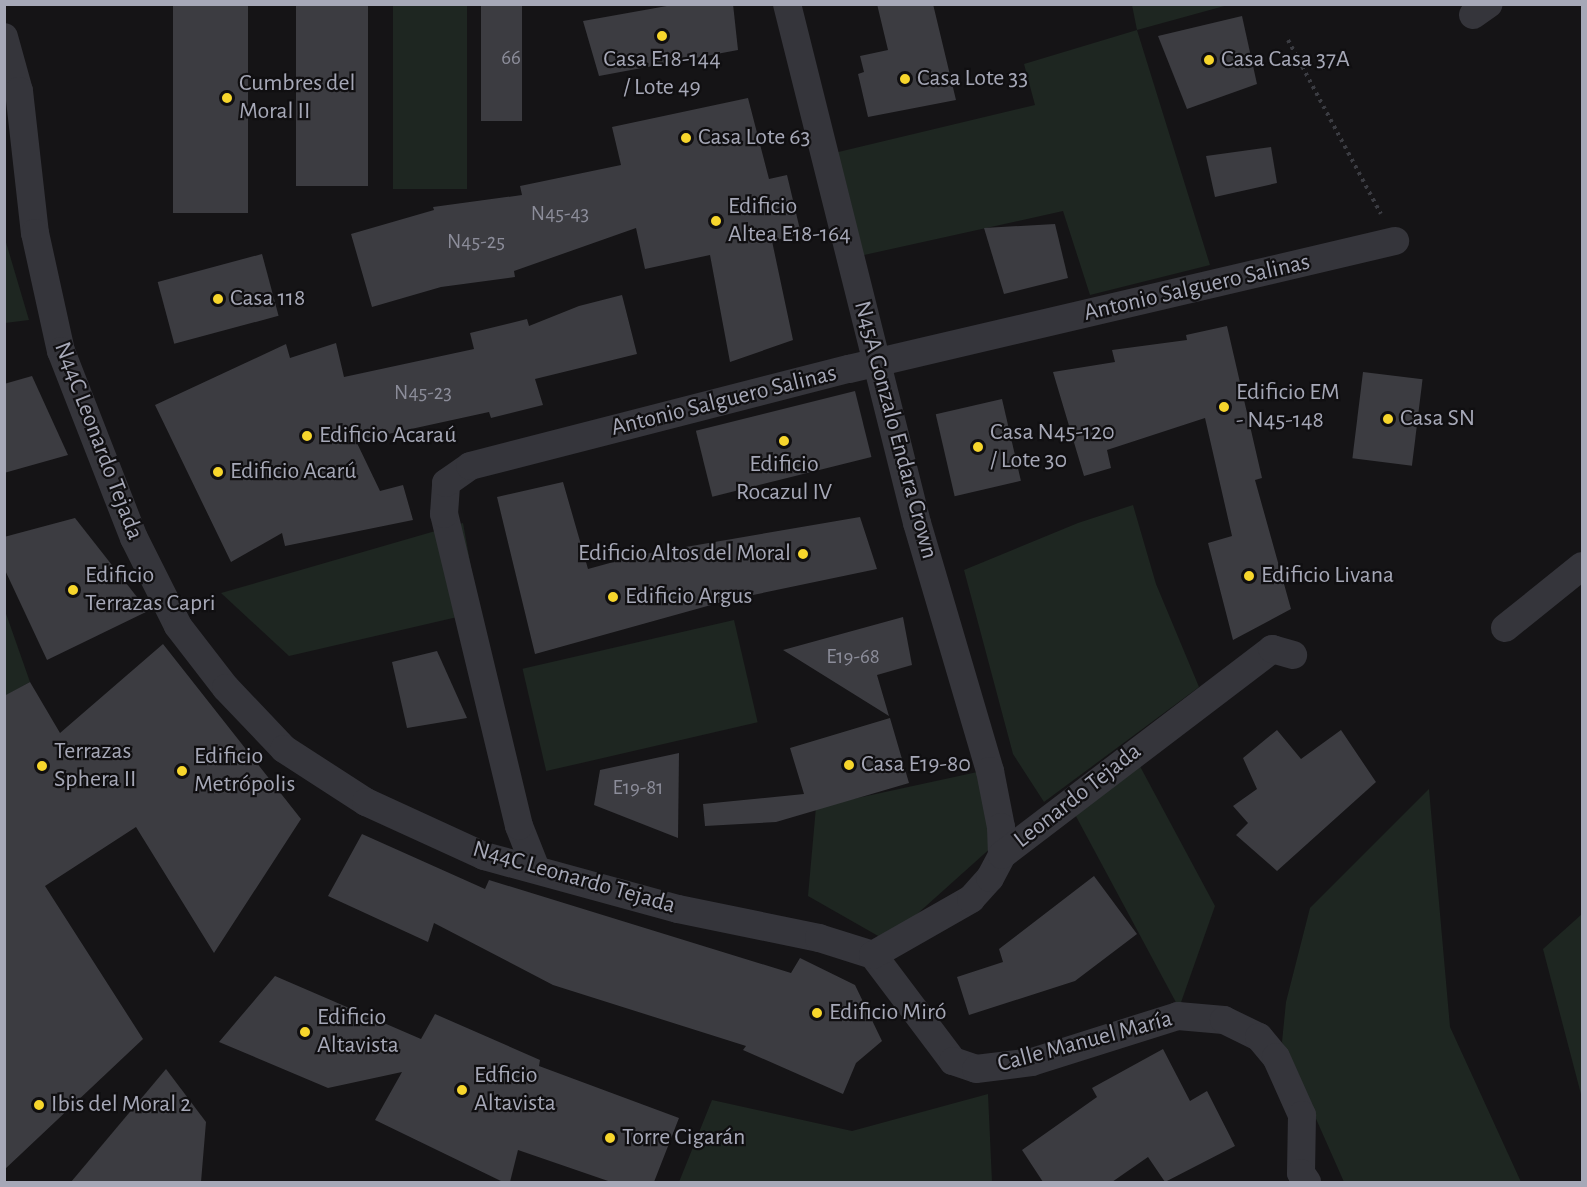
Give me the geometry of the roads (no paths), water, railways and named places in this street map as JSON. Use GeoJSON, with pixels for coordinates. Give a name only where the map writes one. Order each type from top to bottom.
{"type":"FeatureCollection","features":[{"type":"Feature","properties":{"kind":"street","name":"N45A Gonzalo Endara Crown"},"geometry":{"type":"LineString","coordinates":[[787,4],[917,523],[990,771],[1001,827],[1002,855]]}},
{"type":"Feature","properties":{"kind":"street","name":"N44C Leonardo Tejada"},"geometry":{"type":"LineString","coordinates":[[4,37],[20,91],[36,233],[61,351],[107,476],[178,626],[226,688],[284,748],[366,802],[484,856],[678,909],[819,938],[873,955]]}},
{"type":"Feature","properties":{"kind":"street","name":"Antonio Salguero Salinas"},"geometry":{"type":"LineString","coordinates":[[536,869],[519,826],[444,514],[446,483],[470,466],[878,363],[1395,241]]}},
{"type":"Feature","properties":{"kind":"street"},"geometry":{"type":"LineString","coordinates":[[1505,628],[1582,566]]}},
{"type":"Feature","properties":{"kind":"street","name":"Leonardo Tejada"},"geometry":{"type":"LineString","coordinates":[[873,955],[971,899],[990,878],[1002,855],[1272,649],[1293,655]]}},
{"type":"Feature","properties":{"kind":"street","name":"Calle Manuel María"},"geometry":{"type":"LineString","coordinates":[[873,955],[953,1061],[976,1069],[1032,1062],[1178,1016],[1224,1020],[1259,1037],[1276,1057],[1302,1115],[1300,1179]]}},
{"type":"Feature","properties":{"kind":"place","name":"Casa E18-144 / Lote 49"},"geometry":{"type":"Point","coordinates":[662,36]}},
{"type":"Feature","properties":{"kind":"place","name":"Casa Casa 37A"},"geometry":{"type":"Point","coordinates":[1209,60]}},
{"type":"Feature","properties":{"kind":"place","name":"Casa Lote 33"},"geometry":{"type":"Point","coordinates":[905,79]}},
{"type":"Feature","properties":{"kind":"place","name":"Cumbres del Moral II"},"geometry":{"type":"Point","coordinates":[227,98]}},
{"type":"Feature","properties":{"kind":"place","name":"Casa Lote 63"},"geometry":{"type":"Point","coordinates":[686,138]}},
{"type":"Feature","properties":{"kind":"place","name":"Edificio Altea E18-164"},"geometry":{"type":"Point","coordinates":[716,221]}},
{"type":"Feature","properties":{"kind":"place","name":"Casa 118"},"geometry":{"type":"Point","coordinates":[218,299]}},
{"type":"Feature","properties":{"kind":"place","name":"Edificio EM - N45-148"},"geometry":{"type":"Point","coordinates":[1224,407]}},
{"type":"Feature","properties":{"kind":"place","name":"Casa SN"},"geometry":{"type":"Point","coordinates":[1388,419]}},
{"type":"Feature","properties":{"kind":"place","name":"Edificio Acaraú"},"geometry":{"type":"Point","coordinates":[307,436]}},
{"type":"Feature","properties":{"kind":"place","name":"Edificio Rocazul IV"},"geometry":{"type":"Point","coordinates":[784,441]}},
{"type":"Feature","properties":{"kind":"place","name":"Casa N45-120 / Lote 30"},"geometry":{"type":"Point","coordinates":[978,447]}},
{"type":"Feature","properties":{"kind":"place","name":"Edificio Acarú"},"geometry":{"type":"Point","coordinates":[218,472]}},
{"type":"Feature","properties":{"kind":"place","name":"Edificio Altos del Moral"},"geometry":{"type":"Point","coordinates":[803,554]}},
{"type":"Feature","properties":{"kind":"place","name":"Edificio Livana"},"geometry":{"type":"Point","coordinates":[1249,576]}},
{"type":"Feature","properties":{"kind":"place","name":"Edificio Terrazas Capri"},"geometry":{"type":"Point","coordinates":[73,590]}},
{"type":"Feature","properties":{"kind":"place","name":"Edificio Argus"},"geometry":{"type":"Point","coordinates":[613,597]}},
{"type":"Feature","properties":{"kind":"place","name":"Casa E19-80"},"geometry":{"type":"Point","coordinates":[849,765]}},
{"type":"Feature","properties":{"kind":"place","name":"Terrazas Sphera II"},"geometry":{"type":"Point","coordinates":[42,766]}},
{"type":"Feature","properties":{"kind":"place","name":"Edificio Metrópolis"},"geometry":{"type":"Point","coordinates":[182,771]}},
{"type":"Feature","properties":{"kind":"place","name":"Edificio Miró"},"geometry":{"type":"Point","coordinates":[817,1013]}},
{"type":"Feature","properties":{"kind":"place","name":"Edificio Altavista"},"geometry":{"type":"Point","coordinates":[305,1032]}},
{"type":"Feature","properties":{"kind":"place","name":"Edficio Altavista"},"geometry":{"type":"Point","coordinates":[462,1090]}},
{"type":"Feature","properties":{"kind":"place","name":"Ibis del Moral 2"},"geometry":{"type":"Point","coordinates":[39,1105]}},
{"type":"Feature","properties":{"kind":"place","name":"Torre Cigarán"},"geometry":{"type":"Point","coordinates":[610,1138]}}]}
